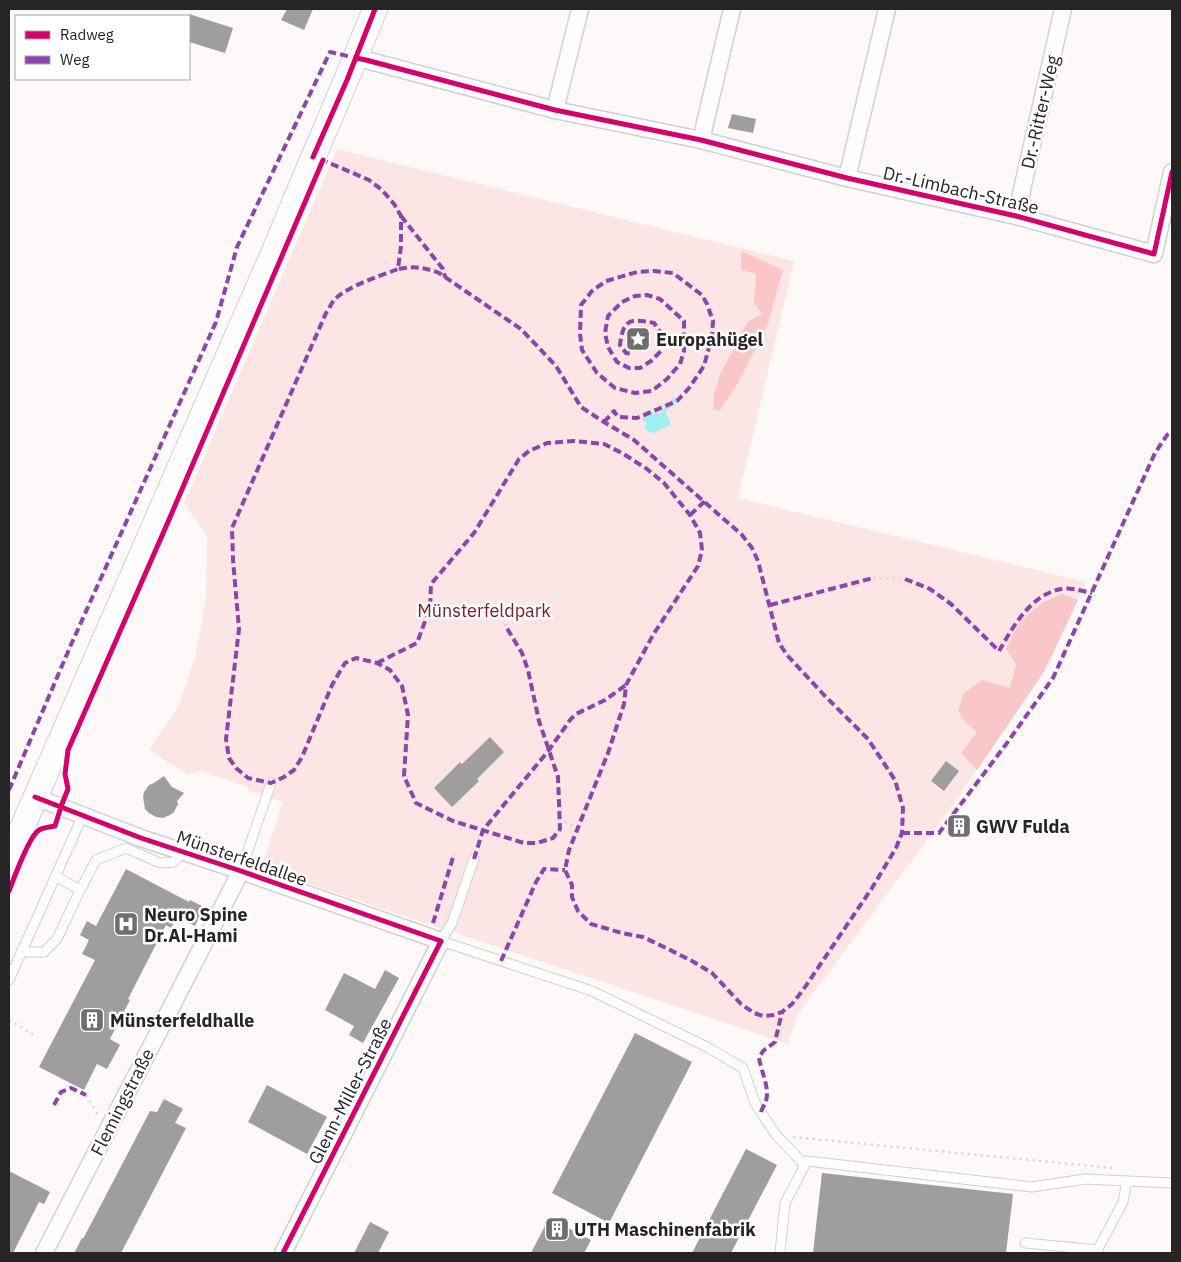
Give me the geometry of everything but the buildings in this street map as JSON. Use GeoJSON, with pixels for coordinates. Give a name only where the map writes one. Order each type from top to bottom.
{"type":"FeatureCollection","features":[{"type":"Feature","properties":{"kind":"main road"},"geometry":{"type":"LineString","coordinates":[[9,858],[166,501],[375,9]]}},
{"type":"Feature","properties":{"kind":"street"},"geometry":{"type":"LineString","coordinates":[[555,110],[580,9]]}},
{"type":"Feature","properties":{"kind":"street"},"geometry":{"type":"LineString","coordinates":[[701,140],[732,9]]}},
{"type":"Feature","properties":{"kind":"street"},"geometry":{"type":"LineString","coordinates":[[847,178],[887,9]]}},
{"type":"Feature","properties":{"kind":"street","name":"Dr.-Ritter-Weg"},"geometry":{"type":"LineString","coordinates":[[1016,216],[1063,9]]}},
{"type":"Feature","properties":{"kind":"street","name":"Dr.-Limbach-Straße"},"geometry":{"type":"LineString","coordinates":[[351,69],[366,60],[555,110],[701,140],[847,178],[1016,216],[1154,254],[1172,172]]}},
{"type":"Feature","properties":{"kind":"street","name":"Münsterfeldallee"},"geometry":{"type":"LineString","coordinates":[[35,797],[183,852],[441,941]]}},
{"type":"Feature","properties":{"kind":"street","name":"Flemingstraße"},"geometry":{"type":"LineString","coordinates":[[44,1253],[241,871]]}},
{"type":"Feature","properties":{"kind":"street","name":"Glenn-Miller-Straße"},"geometry":{"type":"LineString","coordinates":[[283,1253],[441,941]]}},
{"type":"Feature","properties":{"kind":"lane"},"geometry":{"type":"LineString","coordinates":[[241,871],[271,782]]}},
{"type":"Feature","properties":{"kind":"lane"},"geometry":{"type":"LineString","coordinates":[[9,980],[83,815]]}},
{"type":"Feature","properties":{"kind":"lane"},"geometry":{"type":"LineString","coordinates":[[21,952],[44,952],[58,939],[96,860],[126,848],[160,863],[174,862],[183,852]]}},
{"type":"Feature","properties":{"kind":"lane"},"geometry":{"type":"LineString","coordinates":[[474,859],[452,923],[441,941],[592,991],[709,1048],[743,1068],[755,1103],[776,1135],[806,1165]]}},
{"type":"Feature","properties":{"kind":"lane"},"geometry":{"type":"LineString","coordinates":[[55,876],[80,890]]}},
{"type":"Feature","properties":{"kind":"lane"},"geometry":{"type":"LineString","coordinates":[[780,1253],[785,1203],[807,1161],[1032,1187],[1085,1179],[1172,1184]]}},
{"type":"Feature","properties":{"kind":"lane"},"geometry":{"type":"LineString","coordinates":[[1025,1243],[1097,1252],[1123,1202],[1127,1182]]}},
{"type":"Feature","properties":{"kind":"path"},"geometry":{"type":"LineString","coordinates":[[873,578],[905,580]]}},
{"type":"Feature","properties":{"kind":"path"},"geometry":{"type":"LineString","coordinates":[[559,818],[578,829]]}},
{"type":"Feature","properties":{"kind":"path"},"geometry":{"type":"LineString","coordinates":[[9,1020],[37,1037]]}},
{"type":"Feature","properties":{"kind":"path"},"geometry":{"type":"LineString","coordinates":[[86,1095],[100,1120]]}},
{"type":"Feature","properties":{"kind":"path"},"geometry":{"type":"LineString","coordinates":[[776,1135],[1114,1168]]}},
{"type":"Feature","properties":{"kind":"green space","name":"Münsterfeldpark"},"geometry":{"type":"Polygon","coordinates":[[[337,149],[794,261],[738,498],[1086,582],[1045,670],[945,816],[797,1015],[788,1044],[261,868],[283,802],[247,790],[248,787],[201,771],[188,775],[149,750],[179,705],[195,657],[206,598],[207,536],[184,503],[337,149]]]}},
{"type":"Feature","properties":{"kind":"shaded area"},"geometry":{"type":"Polygon","coordinates":[[[741,251],[783,270],[768,324],[738,383],[720,410],[713,410],[714,394],[720,374],[740,334],[749,321],[762,314],[754,303],[756,274],[741,270],[741,251]]]}},
{"type":"Feature","properties":{"kind":"shaded area"},"geometry":{"type":"Polygon","coordinates":[[[1062,594],[1078,600],[1045,670],[977,770],[961,753],[977,732],[963,720],[958,710],[964,693],[982,680],[1010,688],[1016,664],[1006,649],[1019,623],[1043,602],[1062,594]]]}},
{"type":"Feature","properties":{"kind":"water"},"geometry":{"type":"Polygon","coordinates":[[[644,413],[666,414],[670,420],[670,425],[654,433],[648,432],[644,427],[647,423],[642,420],[644,413]]]}},
{"type":"Feature","properties":{"kind":"waterway"},"geometry":{"type":"LineString","coordinates":[[663,415],[668,406],[675,400]]}},
{"type":"Feature","properties":{"kind":"marked path"},"geometry":{"type":"LineString","coordinates":[[9,790],[70,647],[216,322],[237,247],[330,52],[356,58]]}},
{"type":"Feature","properties":{"kind":"marked path"},"geometry":{"type":"LineString","coordinates":[[320,159],[369,180],[382,190],[394,204],[401,216],[401,246],[398,269],[356,286],[334,300],[326,313],[232,528],[239,629],[226,739],[229,758],[236,768],[248,778],[271,783],[284,777],[294,770],[302,757],[332,685],[345,663],[356,658],[377,663],[390,670],[402,686],[408,715],[404,776],[416,803],[453,821],[524,843],[537,843],[553,838],[560,829],[558,777],[539,721],[528,670],[522,653],[505,625]]}},
{"type":"Feature","properties":{"kind":"marked path"},"geometry":{"type":"LineString","coordinates":[[401,216],[443,269],[445,277]]}},
{"type":"Feature","properties":{"kind":"marked path"},"geometry":{"type":"LineString","coordinates":[[377,663],[417,643],[430,608],[431,584],[474,533],[519,459],[529,451],[547,443],[574,441],[604,444],[647,469],[664,483],[690,515],[700,533],[702,550],[698,566],[653,635],[626,685],[624,704],[608,753],[569,850],[565,870],[572,885],[572,897],[578,911],[591,924],[643,937],[692,961],[712,973],[741,1004],[754,1013],[763,1016],[773,1015],[782,1012],[792,1004],[803,990],[872,888],[896,848],[902,833],[903,808],[895,780],[868,739],[824,695],[787,655],[779,643],[758,561],[752,548],[742,535],[634,440],[581,407],[556,366],[521,329],[439,273],[418,268],[398,269]]}},
{"type":"Feature","properties":{"kind":"marked path"},"geometry":{"type":"LineString","coordinates":[[604,422],[614,411],[618,417],[637,418],[677,401],[689,388],[704,366],[712,336],[713,321],[702,295],[673,273],[654,271],[637,272],[606,281],[592,291],[581,305],[580,334],[582,350],[597,373],[615,388],[635,393],[652,391],[667,379],[680,364],[684,351],[684,321],[660,299],[647,295],[635,296],[622,302],[608,316],[605,333],[608,347],[617,362],[629,368],[640,368],[651,361],[662,350],[663,336],[654,323],[629,322],[623,330],[620,345],[626,353],[633,354]]}},
{"type":"Feature","properties":{"kind":"marked path"},"geometry":{"type":"LineString","coordinates":[[902,833],[939,833],[1053,678],[1155,453],[1167,435],[1172,432]]}},
{"type":"Feature","properties":{"kind":"marked path"},"geometry":{"type":"LineString","coordinates":[[690,515],[705,501]]}},
{"type":"Feature","properties":{"kind":"marked path"},"geometry":{"type":"LineString","coordinates":[[770,605],[873,578]]}},
{"type":"Feature","properties":{"kind":"marked path"},"geometry":{"type":"LineString","coordinates":[[905,579],[930,589],[951,604],[999,651],[1017,622],[1031,605],[1040,598],[1050,592],[1064,589],[1092,593]]}},
{"type":"Feature","properties":{"kind":"marked path"},"geometry":{"type":"LineString","coordinates":[[474,859],[483,830],[549,750],[570,720],[576,714],[605,700],[626,685]]}},
{"type":"Feature","properties":{"kind":"marked path"},"geometry":{"type":"LineString","coordinates":[[433,923],[454,854]]}},
{"type":"Feature","properties":{"kind":"marked path"},"geometry":{"type":"LineString","coordinates":[[501,961],[536,882],[544,869],[565,870]]}},
{"type":"Feature","properties":{"kind":"marked path"},"geometry":{"type":"LineString","coordinates":[[761,1112],[766,1101],[767,1091],[759,1058],[763,1051],[775,1042],[782,1012]]}},
{"type":"Feature","properties":{"kind":"marked path"},"geometry":{"type":"LineString","coordinates":[[54,1105],[61,1092],[71,1088],[86,1095]]}},
{"type":"Feature","properties":{"kind":"cycle path"},"geometry":{"type":"LineString","coordinates":[[313,157],[347,80],[375,9]]}},
{"type":"Feature","properties":{"kind":"cycle path"},"geometry":{"type":"LineString","coordinates":[[356,58],[555,110],[701,140],[847,178],[1016,216],[1154,254],[1172,172]]}},
{"type":"Feature","properties":{"kind":"cycle path"},"geometry":{"type":"LineString","coordinates":[[62,804],[68,789],[65,774],[68,750],[323,160]]}},
{"type":"Feature","properties":{"kind":"cycle path"},"geometry":{"type":"LineString","coordinates":[[35,797],[141,838],[441,941],[283,1253]]}},
{"type":"Feature","properties":{"kind":"cycle path"},"geometry":{"type":"LineString","coordinates":[[9,891],[31,840],[39,830],[55,826],[60,810]]}},
{"type":"Feature","properties":{"kind":"place","name":"Europahügel"},"geometry":{"type":"Point","coordinates":[638,339]}},
{"type":"Feature","properties":{"kind":"place","name":"GWV Fulda"},"geometry":{"type":"Point","coordinates":[959,826]}},
{"type":"Feature","properties":{"kind":"place","name":"Neuro Spine Dr.Al-Hami"},"geometry":{"type":"Point","coordinates":[126,924]}},
{"type":"Feature","properties":{"kind":"place","name":"Münsterfeldhalle"},"geometry":{"type":"Point","coordinates":[92,1020]}},
{"type":"Feature","properties":{"kind":"place","name":"UTH Maschinenfabrik"},"geometry":{"type":"Point","coordinates":[557,1229]}}]}
